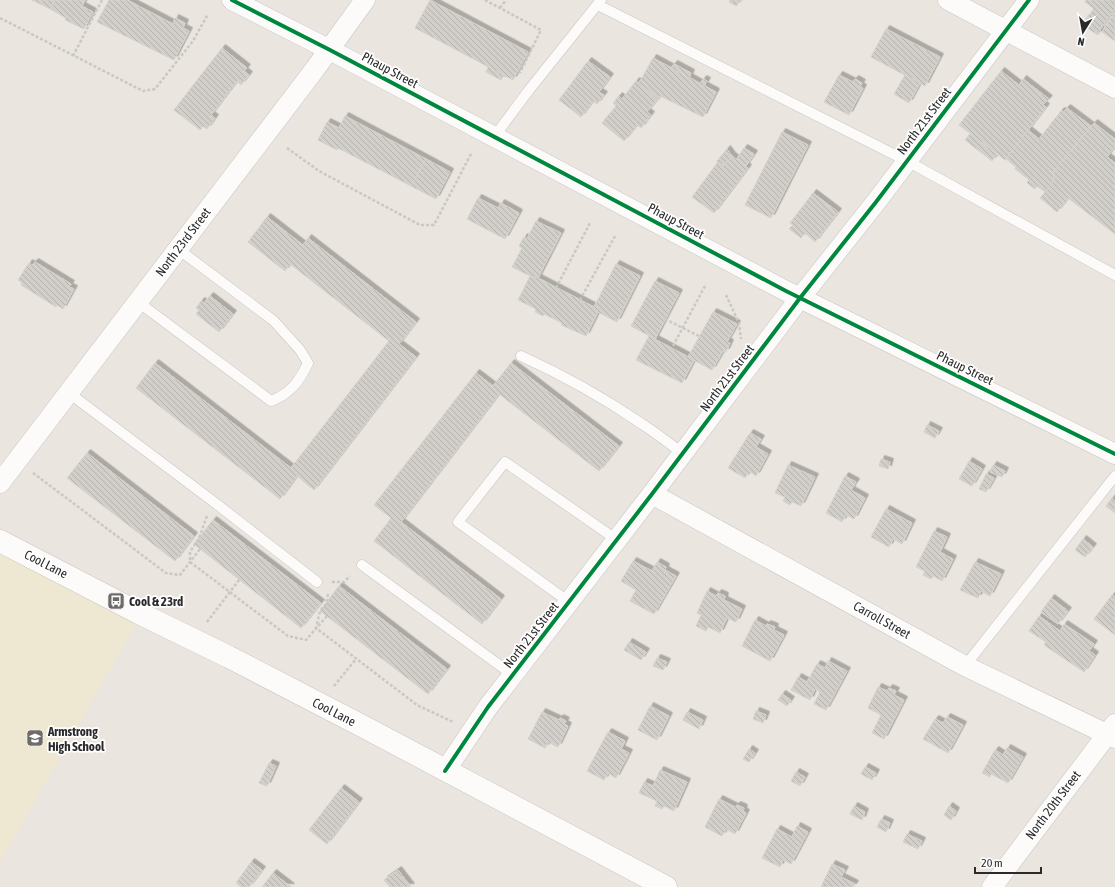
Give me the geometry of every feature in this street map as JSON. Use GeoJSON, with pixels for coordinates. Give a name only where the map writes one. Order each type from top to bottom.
{"type":"FeatureCollection","features":[{"type":"Feature","properties":{"kind":"street","name":"Phaup Street"},"geometry":{"type":"LineString","coordinates":[[232,0],[330,50],[800,298],[1115,454]]}},
{"type":"Feature","properties":{"kind":"street","name":"North 23rd Street"},"geometry":{"type":"LineString","coordinates":[[0,483],[330,50],[365,0]]}},
{"type":"Feature","properties":{"kind":"street"},"geometry":{"type":"LineString","coordinates":[[948,0],[1115,88]]}},
{"type":"Feature","properties":{"kind":"street","name":"North 21st Street"},"geometry":{"type":"LineString","coordinates":[[445,771],[488,707],[1029,0]]}},
{"type":"Feature","properties":{"kind":"street","name":"Carroll Street"},"geometry":{"type":"LineString","coordinates":[[652,494],[965,666],[1112,732]]}},
{"type":"Feature","properties":{"kind":"street","name":"Cool Lane"},"geometry":{"type":"LineString","coordinates":[[0,541],[139,613],[229,657],[666,887]]}},
{"type":"Feature","properties":{"kind":"street","name":"North 20th Street"},"geometry":{"type":"LineString","coordinates":[[992,887],[1112,732]]}},
{"type":"Feature","properties":{"kind":"lane"},"geometry":{"type":"LineString","coordinates":[[494,137],[529,90],[599,2],[907,161],[1115,275]]}},
{"type":"Feature","properties":{"kind":"lane"},"geometry":{"type":"LineString","coordinates":[[138,302],[271,401],[284,395],[301,378],[308,363],[300,350],[274,321],[178,249]]}},
{"type":"Feature","properties":{"kind":"lane"},"geometry":{"type":"LineString","coordinates":[[521,356],[590,392],[642,424],[682,453]]}},
{"type":"Feature","properties":{"kind":"lane"},"geometry":{"type":"LineString","coordinates":[[69,393],[317,582]]}},
{"type":"Feature","properties":{"kind":"lane"},"geometry":{"type":"LineString","coordinates":[[569,602],[458,522],[505,462],[617,540]]}},
{"type":"Feature","properties":{"kind":"lane"},"geometry":{"type":"LineString","coordinates":[[965,666],[1115,476]]}},
{"type":"Feature","properties":{"kind":"lane"},"geometry":{"type":"LineString","coordinates":[[362,565],[513,675]]}},
{"type":"Feature","properties":{"kind":"path"},"geometry":{"type":"LineString","coordinates":[[73,56],[102,0]]}},
{"type":"Feature","properties":{"kind":"path"},"geometry":{"type":"LineString","coordinates":[[485,0],[541,30],[517,79]]}},
{"type":"Feature","properties":{"kind":"path"},"geometry":{"type":"LineString","coordinates":[[500,8],[506,0]]}},
{"type":"Feature","properties":{"kind":"path"},"geometry":{"type":"LineString","coordinates":[[0,18],[143,92],[155,89],[193,41],[208,14]]}},
{"type":"Feature","properties":{"kind":"path"},"geometry":{"type":"LineString","coordinates":[[287,148],[319,171],[420,225],[434,225],[472,152]]}},
{"type":"Feature","properties":{"kind":"path"},"geometry":{"type":"LineString","coordinates":[[556,288],[590,223]]}},
{"type":"Feature","properties":{"kind":"path"},"geometry":{"type":"LineString","coordinates":[[580,300],[615,236]]}},
{"type":"Feature","properties":{"kind":"path"},"geometry":{"type":"LineString","coordinates":[[672,346],[706,284]]}},
{"type":"Feature","properties":{"kind":"path"},"geometry":{"type":"LineString","coordinates":[[726,295],[738,323],[741,341]]}},
{"type":"Feature","properties":{"kind":"path"},"geometry":{"type":"LineString","coordinates":[[665,319],[699,336]]}},
{"type":"Feature","properties":{"kind":"path"},"geometry":{"type":"LineString","coordinates":[[33,473],[166,573],[180,575],[200,550]]}},
{"type":"Feature","properties":{"kind":"path"},"geometry":{"type":"LineString","coordinates":[[190,562],[190,552],[199,538],[209,509]]}},
{"type":"Feature","properties":{"kind":"path"},"geometry":{"type":"LineString","coordinates":[[190,562],[288,636],[306,640],[326,616]]}},
{"type":"Feature","properties":{"kind":"path"},"geometry":{"type":"LineString","coordinates":[[204,626],[239,580]]}},
{"type":"Feature","properties":{"kind":"path"},"geometry":{"type":"LineString","coordinates":[[316,628],[320,611],[326,604],[330,589]]}},
{"type":"Feature","properties":{"kind":"path"},"geometry":{"type":"LineString","coordinates":[[316,628],[417,705],[455,722]]}},
{"type":"Feature","properties":{"kind":"path"},"geometry":{"type":"LineString","coordinates":[[330,692],[356,659]]}},
{"type":"Feature","properties":{"kind":"shaded area","name":"Armstrong High School"},"geometry":{"type":"Polygon","coordinates":[[[0,540],[142,613],[0,862],[0,540]]]}},
{"type":"Feature","properties":{"kind":"building"},"geometry":{"type":"Polygon","coordinates":[[[32,0],[55,0],[50,9],[32,0]]]}},
{"type":"Feature","properties":{"kind":"building"},"geometry":{"type":"Polygon","coordinates":[[[55,0],[85,0],[82,6],[93,12],[84,29],[65,20],[66,18],[50,9],[55,0]]]}},
{"type":"Feature","properties":{"kind":"building"},"geometry":{"type":"Polygon","coordinates":[[[109,0],[130,0],[129,1],[173,24],[175,18],[185,23],[183,28],[189,31],[174,60],[97,22],[109,0]]]}},
{"type":"Feature","properties":{"kind":"building"},"geometry":{"type":"Polygon","coordinates":[[[430,0],[528,52],[513,80],[415,28],[430,0]]]}},
{"type":"Feature","properties":{"kind":"building"},"geometry":{"type":"Polygon","coordinates":[[[730,0],[741,0],[736,6],[729,2],[730,0]]]}},
{"type":"Feature","properties":{"kind":"building"},"geometry":{"type":"Polygon","coordinates":[[[1086,0],[1115,0],[1115,9],[1098,35],[1084,26],[1087,21],[1085,20],[1094,9],[1085,2],[1086,0]]]}},
{"type":"Feature","properties":{"kind":"building"},"geometry":{"type":"Polygon","coordinates":[[[1115,12],[1115,41],[1102,32],[1115,12]]]}},
{"type":"Feature","properties":{"kind":"building"},"geometry":{"type":"Polygon","coordinates":[[[886,29],[940,57],[925,86],[871,57],[886,29]]]}},
{"type":"Feature","properties":{"kind":"building"},"geometry":{"type":"Polygon","coordinates":[[[222,48],[247,68],[244,71],[249,75],[241,85],[237,81],[211,115],[215,118],[207,129],[203,126],[200,130],[174,110],[222,48]]]}},
{"type":"Feature","properties":{"kind":"building"},"geometry":{"type":"Polygon","coordinates":[[[653,58],[716,92],[703,117],[660,96],[658,99],[639,83],[653,58]]]}},
{"type":"Feature","properties":{"kind":"building"},"geometry":{"type":"Polygon","coordinates":[[[588,61],[610,77],[599,92],[604,95],[597,104],[593,101],[581,117],[559,100],[588,61]]]}},
{"type":"Feature","properties":{"kind":"building"},"geometry":{"type":"Polygon","coordinates":[[[674,64],[691,73],[689,78],[671,68],[674,64]]]}},
{"type":"Feature","properties":{"kind":"building"},"geometry":{"type":"Polygon","coordinates":[[[488,67],[504,75],[501,80],[486,72],[488,67]]]}},
{"type":"Feature","properties":{"kind":"building"},"geometry":{"type":"Polygon","coordinates":[[[1001,71],[1019,85],[1023,79],[1049,99],[1043,105],[1046,107],[1005,160],[959,125],[1001,71]]]}},
{"type":"Feature","properties":{"kind":"building"},"geometry":{"type":"Polygon","coordinates":[[[839,75],[853,82],[855,79],[862,83],[860,86],[863,88],[849,115],[824,102],[839,75]]]}},
{"type":"Feature","properties":{"kind":"building"},"geometry":{"type":"Polygon","coordinates":[[[905,75],[920,83],[909,103],[894,94],[905,75]]]}},
{"type":"Feature","properties":{"kind":"building"},"geometry":{"type":"Polygon","coordinates":[[[703,79],[707,81],[704,86],[700,84],[703,79]]]}},
{"type":"Feature","properties":{"kind":"building"},"geometry":{"type":"Polygon","coordinates":[[[636,81],[658,99],[647,112],[651,115],[641,128],[637,125],[624,141],[602,123],[616,106],[613,103],[619,96],[622,99],[636,81]]]}},
{"type":"Feature","properties":{"kind":"building"},"geometry":{"type":"Polygon","coordinates":[[[1067,108],[1091,126],[1054,171],[1054,181],[1045,192],[1015,169],[1016,167],[1006,159],[1028,130],[1039,139],[1061,111],[1063,112],[1067,108]]]}},
{"type":"Feature","properties":{"kind":"building"},"geometry":{"type":"Polygon","coordinates":[[[345,116],[426,159],[411,186],[338,148],[337,150],[318,140],[327,122],[339,128],[345,116]]]}},
{"type":"Feature","properties":{"kind":"building"},"geometry":{"type":"Polygon","coordinates":[[[1094,123],[1115,139],[1115,146],[1107,157],[1115,163],[1115,234],[1068,198],[1057,212],[1040,198],[1054,181],[1054,171],[1094,123]]]}},
{"type":"Feature","properties":{"kind":"building"},"geometry":{"type":"Polygon","coordinates":[[[782,132],[808,145],[771,218],[745,205],[782,132]]]}},
{"type":"Feature","properties":{"kind":"building"},"geometry":{"type":"Polygon","coordinates":[[[970,134],[997,154],[992,161],[965,140],[970,134]]]}},
{"type":"Feature","properties":{"kind":"building"},"geometry":{"type":"Polygon","coordinates":[[[744,148],[754,154],[746,166],[736,160],[744,148]]]}},
{"type":"Feature","properties":{"kind":"building"},"geometry":{"type":"Polygon","coordinates":[[[727,149],[732,156],[724,166],[718,162],[717,164],[717,161],[727,149]]]}},
{"type":"Feature","properties":{"kind":"building"},"geometry":{"type":"Polygon","coordinates":[[[732,156],[748,168],[714,213],[692,197],[718,162],[724,166],[732,156]]]}},
{"type":"Feature","properties":{"kind":"building"},"geometry":{"type":"Polygon","coordinates":[[[426,159],[450,172],[436,199],[411,186],[426,159]]]}},
{"type":"Feature","properties":{"kind":"building"},"geometry":{"type":"Polygon","coordinates":[[[1029,179],[1037,186],[1035,189],[1027,183],[1029,179]]]}},
{"type":"Feature","properties":{"kind":"building"},"geometry":{"type":"Polygon","coordinates":[[[813,193],[838,212],[815,242],[805,233],[801,238],[789,229],[793,225],[790,223],[813,193]]]}},
{"type":"Feature","properties":{"kind":"building"},"geometry":{"type":"Polygon","coordinates":[[[478,198],[498,208],[501,203],[519,213],[505,239],[467,219],[478,198]]]}},
{"type":"Feature","properties":{"kind":"building"},"geometry":{"type":"Polygon","coordinates":[[[267,217],[303,245],[308,238],[416,322],[399,344],[416,357],[314,490],[297,476],[280,499],[136,388],[155,363],[291,468],[389,341],[290,264],[285,271],[248,242],[267,217]]]}},
{"type":"Feature","properties":{"kind":"building"},"geometry":{"type":"Polygon","coordinates":[[[536,221],[561,233],[538,278],[530,276],[512,267],[522,248],[519,246],[524,237],[527,239],[536,221]]]}},
{"type":"Feature","properties":{"kind":"building"},"geometry":{"type":"Polygon","coordinates":[[[35,262],[71,284],[69,287],[74,289],[63,309],[57,305],[56,307],[21,285],[22,283],[18,280],[29,263],[32,265],[35,262]]]}},
{"type":"Feature","properties":{"kind":"building"},"geometry":{"type":"Polygon","coordinates":[[[616,264],[640,276],[617,322],[598,312],[594,307],[616,264]]]}},
{"type":"Feature","properties":{"kind":"building"},"geometry":{"type":"Polygon","coordinates":[[[530,276],[538,278],[594,307],[598,312],[586,336],[561,325],[562,323],[544,314],[543,316],[535,312],[536,309],[518,300],[530,276]]]}},
{"type":"Feature","properties":{"kind":"building"},"geometry":{"type":"Polygon","coordinates":[[[655,281],[679,293],[655,339],[631,326],[655,281]]]}},
{"type":"Feature","properties":{"kind":"building"},"geometry":{"type":"Polygon","coordinates":[[[210,296],[233,314],[219,332],[196,314],[199,310],[196,308],[201,301],[204,303],[210,296]]]}},
{"type":"Feature","properties":{"kind":"building"},"geometry":{"type":"Polygon","coordinates":[[[713,312],[737,324],[727,342],[730,343],[726,352],[723,351],[712,370],[688,357],[713,312]]]}},
{"type":"Feature","properties":{"kind":"building"},"geometry":{"type":"Polygon","coordinates":[[[649,336],[694,360],[682,383],[636,360],[649,336]]]}},
{"type":"Feature","properties":{"kind":"building"},"geometry":{"type":"Polygon","coordinates":[[[511,363],[619,446],[599,471],[499,394],[401,522],[501,599],[482,624],[374,541],[391,518],[374,505],[476,373],[493,386],[511,363]]]}},
{"type":"Feature","properties":{"kind":"building"},"geometry":{"type":"Polygon","coordinates":[[[927,425],[939,431],[935,438],[924,432],[927,425]]]}},
{"type":"Feature","properties":{"kind":"building"},"geometry":{"type":"Polygon","coordinates":[[[750,433],[761,439],[756,447],[768,454],[756,476],[749,471],[745,478],[728,468],[750,433]]]}},
{"type":"Feature","properties":{"kind":"building"},"geometry":{"type":"Polygon","coordinates":[[[87,453],[194,536],[175,561],[67,478],[87,453]]]}},
{"type":"Feature","properties":{"kind":"building"},"geometry":{"type":"Polygon","coordinates":[[[881,459],[890,462],[888,469],[879,466],[881,459]]]}},
{"type":"Feature","properties":{"kind":"building"},"geometry":{"type":"Polygon","coordinates":[[[969,461],[982,469],[972,486],[959,479],[969,461]]]}},
{"type":"Feature","properties":{"kind":"building"},"geometry":{"type":"Polygon","coordinates":[[[788,465],[815,477],[801,506],[792,502],[790,505],[783,501],[785,497],[775,493],[788,465]]]}},
{"type":"Feature","properties":{"kind":"building"},"geometry":{"type":"Polygon","coordinates":[[[993,465],[1005,471],[1002,477],[990,472],[993,465]]]}},
{"type":"Feature","properties":{"kind":"building"},"geometry":{"type":"Polygon","coordinates":[[[986,474],[994,478],[986,492],[979,489],[986,474]]]}},
{"type":"Feature","properties":{"kind":"building"},"geometry":{"type":"Polygon","coordinates":[[[845,476],[856,482],[851,490],[865,498],[854,519],[846,515],[842,522],[826,513],[845,476]]]}},
{"type":"Feature","properties":{"kind":"building"},"geometry":{"type":"Polygon","coordinates":[[[1112,498],[1115,501],[1115,513],[1106,506],[1112,498]]]}},
{"type":"Feature","properties":{"kind":"building"},"geometry":{"type":"Polygon","coordinates":[[[886,509],[912,523],[902,544],[893,539],[889,547],[871,537],[886,509]]]}},
{"type":"Feature","properties":{"kind":"building"},"geometry":{"type":"Polygon","coordinates":[[[213,520],[321,603],[301,628],[194,544],[213,520]]]}},
{"type":"Feature","properties":{"kind":"building"},"geometry":{"type":"Polygon","coordinates":[[[934,531],[947,537],[940,552],[953,559],[942,581],[933,576],[931,579],[923,575],[925,571],[916,567],[934,531]]]}},
{"type":"Feature","properties":{"kind":"building"},"geometry":{"type":"Polygon","coordinates":[[[1083,539],[1093,547],[1085,557],[1075,550],[1083,539]]]}},
{"type":"Feature","properties":{"kind":"building"},"geometry":{"type":"Polygon","coordinates":[[[633,561],[652,571],[657,562],[666,567],[665,570],[676,576],[654,614],[630,601],[636,590],[621,581],[633,561]]]}},
{"type":"Feature","properties":{"kind":"building"},"geometry":{"type":"Polygon","coordinates":[[[975,562],[1001,574],[990,596],[981,591],[978,598],[960,590],[975,562]]]}},
{"type":"Feature","properties":{"kind":"building"},"geometry":{"type":"Polygon","coordinates":[[[339,586],[447,669],[428,694],[320,611],[339,586]]]}},
{"type":"Feature","properties":{"kind":"building"},"geometry":{"type":"Polygon","coordinates":[[[707,591],[716,596],[718,593],[725,596],[724,600],[742,609],[736,622],[727,618],[720,633],[708,627],[706,631],[696,626],[701,615],[697,613],[707,591]]]}},
{"type":"Feature","properties":{"kind":"building"},"geometry":{"type":"Polygon","coordinates":[[[1112,595],[1115,597],[1115,635],[1094,619],[1112,595]]]}},
{"type":"Feature","properties":{"kind":"building"},"geometry":{"type":"Polygon","coordinates":[[[1051,598],[1068,611],[1058,624],[1041,612],[1051,598]]]}},
{"type":"Feature","properties":{"kind":"building"},"geometry":{"type":"Polygon","coordinates":[[[1039,616],[1060,631],[1064,624],[1094,644],[1089,651],[1095,655],[1084,672],[1044,645],[1046,642],[1029,631],[1039,616]]]}},
{"type":"Feature","properties":{"kind":"building"},"geometry":{"type":"Polygon","coordinates":[[[755,620],[766,626],[767,624],[775,627],[774,630],[784,635],[770,661],[742,646],[755,620]]]}},
{"type":"Feature","properties":{"kind":"building"},"geometry":{"type":"Polygon","coordinates":[[[629,642],[646,652],[641,660],[624,650],[629,642]]]}},
{"type":"Feature","properties":{"kind":"building"},"geometry":{"type":"Polygon","coordinates":[[[657,658],[667,662],[663,670],[653,666],[657,658]]]}},
{"type":"Feature","properties":{"kind":"building"},"geometry":{"type":"Polygon","coordinates":[[[828,661],[847,671],[826,710],[814,704],[820,692],[815,689],[810,700],[791,690],[798,677],[807,682],[817,664],[825,668],[828,661]]]}},
{"type":"Feature","properties":{"kind":"building"},"geometry":{"type":"Polygon","coordinates":[[[878,687],[887,691],[889,688],[896,691],[894,695],[904,700],[884,739],[872,733],[881,715],[868,708],[878,687]]]}},
{"type":"Feature","properties":{"kind":"building"},"geometry":{"type":"Polygon","coordinates":[[[782,694],[791,700],[787,706],[778,700],[782,694]]]}},
{"type":"Feature","properties":{"kind":"building"},"geometry":{"type":"Polygon","coordinates":[[[650,706],[669,716],[657,740],[638,730],[650,706]]]}},
{"type":"Feature","properties":{"kind":"building"},"geometry":{"type":"Polygon","coordinates":[[[756,711],[766,715],[763,723],[753,719],[756,711]]]}},
{"type":"Feature","properties":{"kind":"building"},"geometry":{"type":"Polygon","coordinates":[[[542,712],[559,720],[560,718],[566,721],[564,724],[568,726],[558,747],[548,742],[545,748],[528,739],[542,712]]]}},
{"type":"Feature","properties":{"kind":"building"},"geometry":{"type":"Polygon","coordinates":[[[687,712],[703,720],[699,729],[683,720],[687,712]]]}},
{"type":"Feature","properties":{"kind":"building"},"geometry":{"type":"Polygon","coordinates":[[[947,717],[963,725],[948,753],[923,739],[935,719],[943,723],[947,717]]]}},
{"type":"Feature","properties":{"kind":"building"},"geometry":{"type":"Polygon","coordinates":[[[608,732],[625,741],[621,749],[629,753],[616,778],[608,773],[604,780],[587,771],[608,732]]]}},
{"type":"Feature","properties":{"kind":"building"},"geometry":{"type":"Polygon","coordinates":[[[1007,748],[1023,757],[1008,783],[991,774],[990,777],[982,773],[995,750],[1003,755],[1007,748]]]}},
{"type":"Feature","properties":{"kind":"building"},"geometry":{"type":"Polygon","coordinates":[[[749,749],[755,753],[749,762],[743,759],[749,749]]]}},
{"type":"Feature","properties":{"kind":"building"},"geometry":{"type":"Polygon","coordinates":[[[269,763],[276,766],[267,786],[259,783],[269,763]]]}},
{"type":"Feature","properties":{"kind":"building"},"geometry":{"type":"Polygon","coordinates":[[[865,767],[876,773],[872,780],[861,774],[865,767]]]}},
{"type":"Feature","properties":{"kind":"building"},"geometry":{"type":"Polygon","coordinates":[[[660,770],[687,782],[674,811],[664,806],[662,809],[655,806],[657,801],[639,793],[644,782],[653,786],[660,770]]]}},
{"type":"Feature","properties":{"kind":"building"},"geometry":{"type":"Polygon","coordinates":[[[796,772],[805,777],[800,786],[791,781],[796,772]]]}},
{"type":"Feature","properties":{"kind":"building"},"geometry":{"type":"Polygon","coordinates":[[[341,788],[359,802],[327,844],[309,830],[341,788]]]}},
{"type":"Feature","properties":{"kind":"building"},"geometry":{"type":"Polygon","coordinates":[[[719,799],[735,807],[737,805],[744,808],[743,811],[746,813],[735,834],[726,829],[722,836],[705,827],[719,799]]]}},
{"type":"Feature","properties":{"kind":"building"},"geometry":{"type":"Polygon","coordinates":[[[854,806],[865,812],[862,820],[850,814],[854,806]]]}},
{"type":"Feature","properties":{"kind":"building"},"geometry":{"type":"Polygon","coordinates":[[[949,806],[956,811],[951,820],[944,815],[949,806]]]}},
{"type":"Feature","properties":{"kind":"building"},"geometry":{"type":"Polygon","coordinates":[[[881,819],[890,823],[886,832],[877,827],[881,819]]]}},
{"type":"Feature","properties":{"kind":"building"},"geometry":{"type":"Polygon","coordinates":[[[797,826],[808,832],[791,864],[783,860],[780,867],[762,858],[777,829],[792,837],[797,826]]]}},
{"type":"Feature","properties":{"kind":"building"},"geometry":{"type":"Polygon","coordinates":[[[907,834],[922,841],[918,849],[903,842],[907,834]]]}},
{"type":"Feature","properties":{"kind":"building"},"geometry":{"type":"Polygon","coordinates":[[[251,862],[262,870],[249,887],[241,887],[236,883],[251,862]]]}},
{"type":"Feature","properties":{"kind":"building"},"geometry":{"type":"Polygon","coordinates":[[[832,864],[845,870],[841,877],[855,884],[853,887],[821,887],[832,864]]]}},
{"type":"Feature","properties":{"kind":"building"},"geometry":{"type":"Polygon","coordinates":[[[398,870],[411,887],[390,887],[384,880],[398,870]]]}},
{"type":"Feature","properties":{"kind":"building"},"geometry":{"type":"Polygon","coordinates":[[[273,873],[291,887],[262,887],[273,873]]]}},
{"type":"Feature","properties":{"kind":"cycle path"},"geometry":{"type":"LineString","coordinates":[[232,0],[330,50],[786,291],[1115,454]]}},
{"type":"Feature","properties":{"kind":"cycle path"},"geometry":{"type":"LineString","coordinates":[[445,771],[488,707],[652,494],[800,298],[876,202],[1029,0]]}},
{"type":"Feature","properties":{"kind":"place","name":"Cool & 23rd"},"geometry":{"type":"Point","coordinates":[116,601]}},
{"type":"Feature","properties":{"kind":"place","name":"Armstrong High School"},"geometry":{"type":"Point","coordinates":[35,738]}}]}
